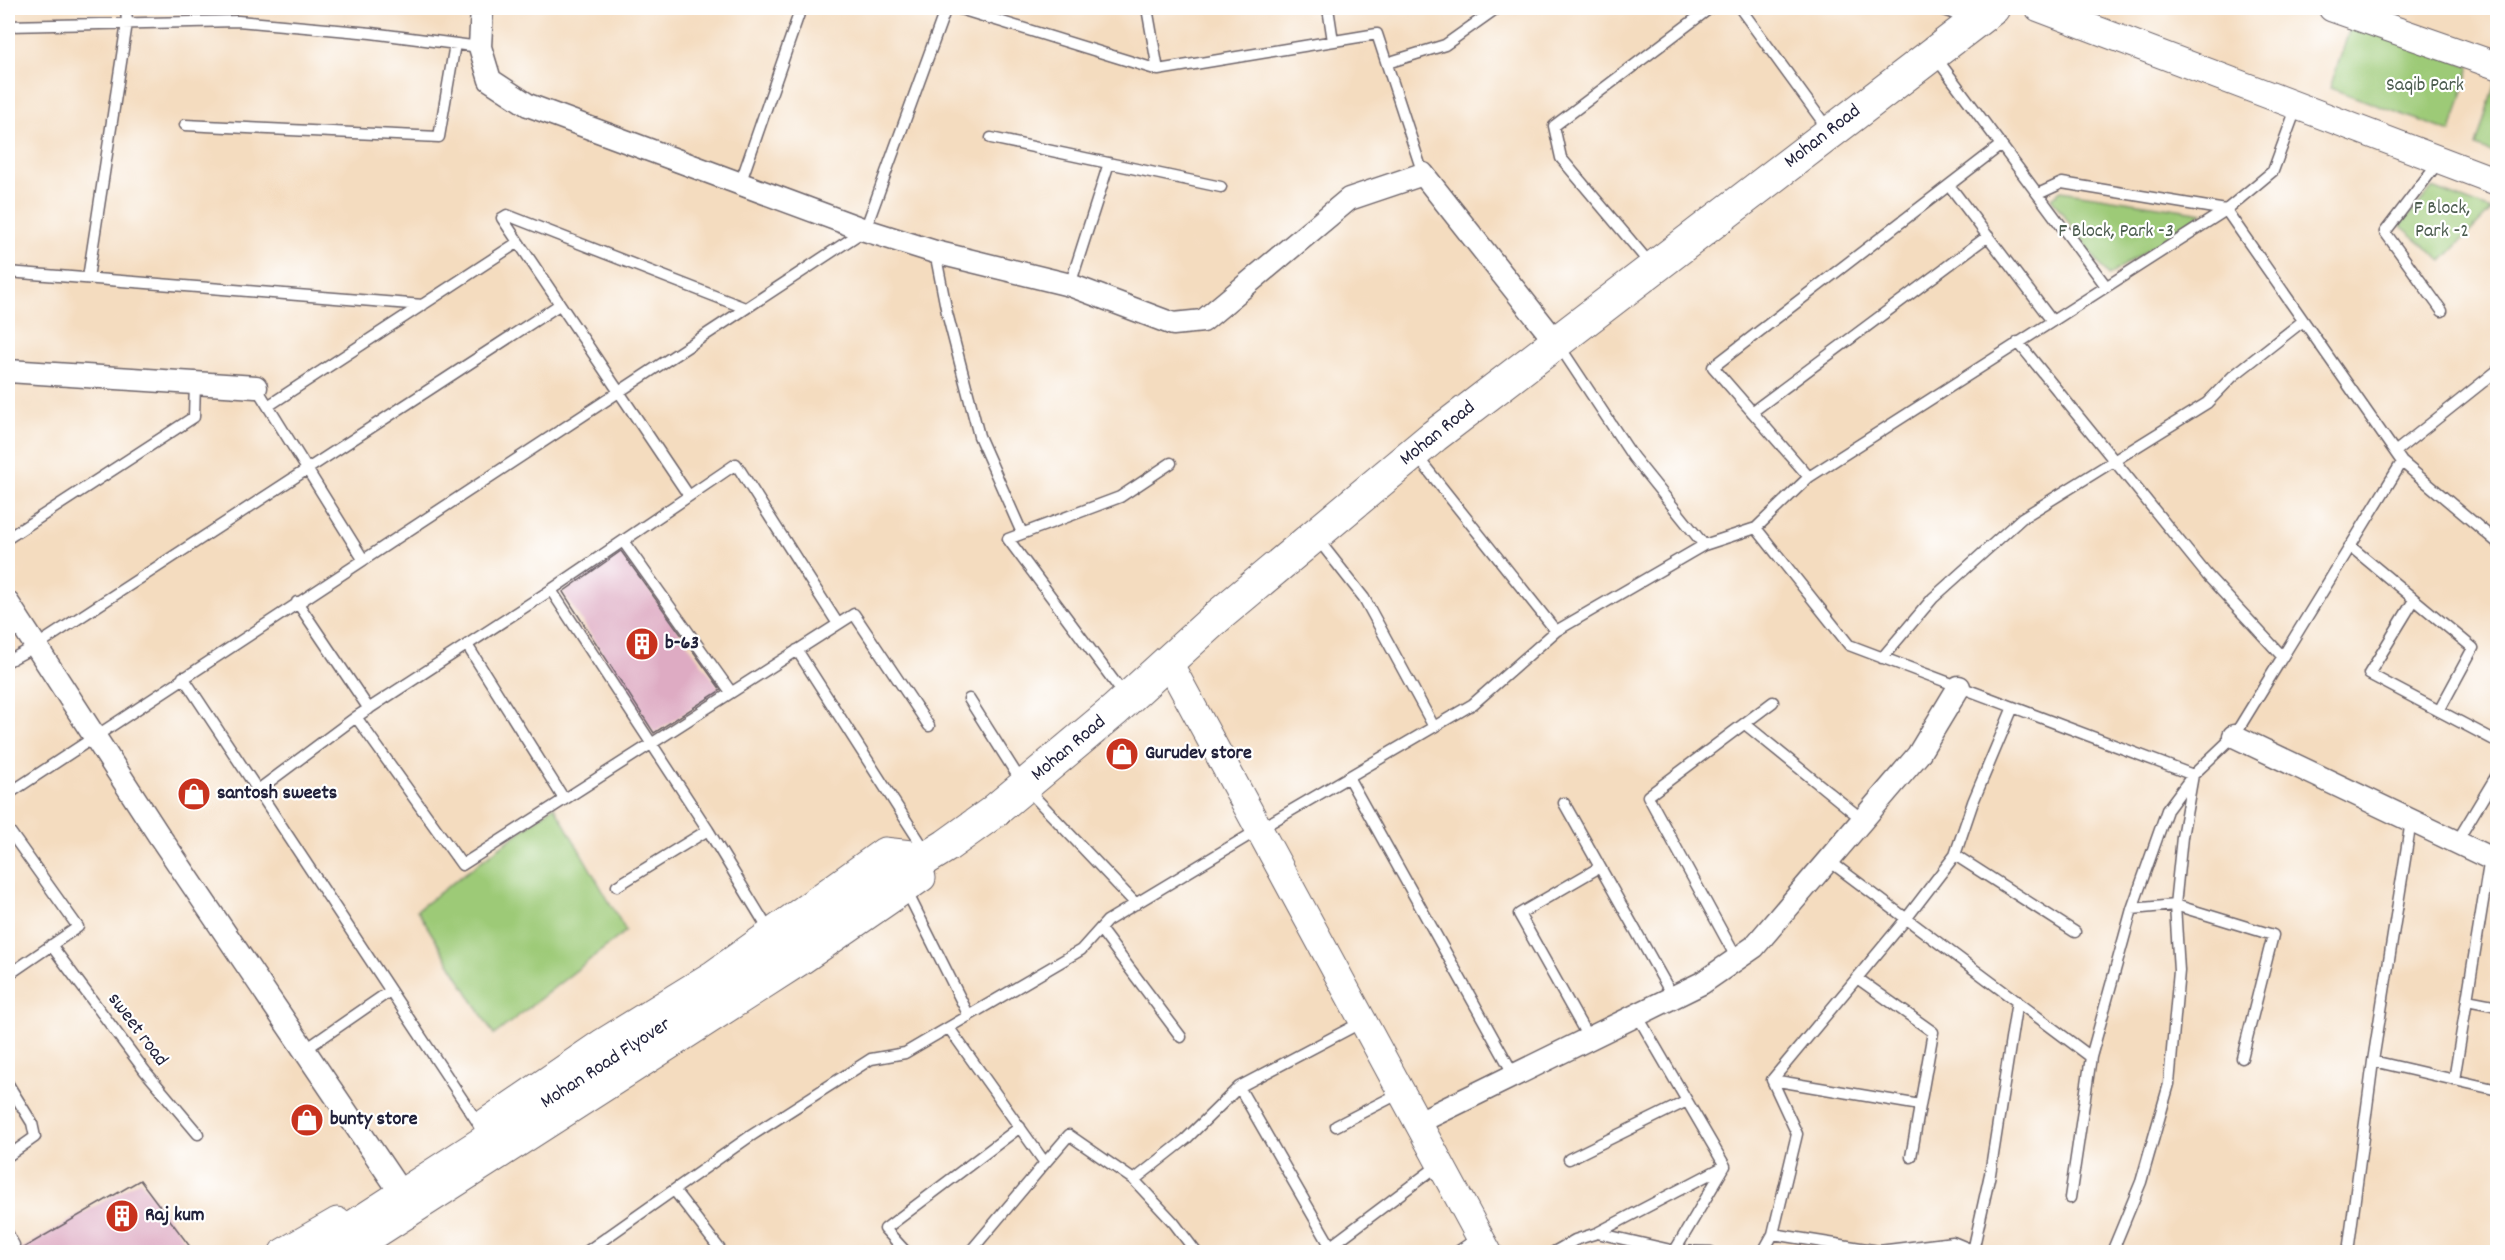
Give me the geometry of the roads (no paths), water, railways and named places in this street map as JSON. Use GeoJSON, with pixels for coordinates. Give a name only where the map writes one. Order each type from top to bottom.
{"type":"FeatureCollection","features":[{"type":"Feature","properties":{"kind":"main road","name":"Mohan Road"},"geometry":{"type":"LineString","coordinates":[[902,883],[937,851],[992,813],[1127,698],[1217,617],[1414,452],[1932,52],[1993,8]]}},
{"type":"Feature","properties":{"kind":"main road","name":"Mohan Road Flyover"},"geometry":{"type":"LineString","coordinates":[[315,1252],[847,907],[902,883]]}},
{"type":"Feature","properties":{"kind":"street"},"geometry":{"type":"LineString","coordinates":[[482,8],[480,47],[490,80],[528,105],[864,230],[935,252],[1070,285],[1173,324],[1203,321],[1349,199],[1423,174],[1556,342]]}},
{"type":"Feature","properties":{"kind":"street"},"geometry":{"type":"LineString","coordinates":[[2039,8],[2498,182]]}},
{"type":"Feature","properties":{"kind":"street"},"geometry":{"type":"LineString","coordinates":[[2332,8],[2494,62]]}},
{"type":"Feature","properties":{"kind":"street"},"geometry":{"type":"LineString","coordinates":[[8,370],[195,383],[262,396]]}},
{"type":"Feature","properties":{"kind":"street"},"geometry":{"type":"LineString","coordinates":[[8,603],[158,834],[306,1049],[395,1184]]}},
{"type":"Feature","properties":{"kind":"street"},"geometry":{"type":"LineString","coordinates":[[1168,661],[1483,1245]]}},
{"type":"Feature","properties":{"kind":"street"},"geometry":{"type":"LineString","coordinates":[[1417,1123],[1702,983],[1754,947],[1918,755],[1959,687]]}},
{"type":"Feature","properties":{"kind":"street"},"geometry":{"type":"LineString","coordinates":[[2234,736],[2494,860]]}},
{"type":"Feature","properties":{"kind":"street"},"geometry":{"type":"LineString","coordinates":[[283,1252],[374,1199],[603,1042],[713,974],[884,850],[937,851]]}},
{"type":"Feature","properties":{"kind":"street"},"geometry":{"type":"LineString","coordinates":[[349,1252],[803,960],[902,883]]}},
{"type":"Feature","properties":{"kind":"lane"},"geometry":{"type":"LineString","coordinates":[[88,278],[127,23],[126,8]]}},
{"type":"Feature","properties":{"kind":"lane"},"geometry":{"type":"LineString","coordinates":[[740,184],[801,8]]}},
{"type":"Feature","properties":{"kind":"lane"},"geometry":{"type":"LineString","coordinates":[[8,794],[864,230],[946,8]]}},
{"type":"Feature","properties":{"kind":"lane"},"geometry":{"type":"LineString","coordinates":[[957,8],[1158,69],[1377,34],[1423,174]]}},
{"type":"Feature","properties":{"kind":"lane"},"geometry":{"type":"LineString","coordinates":[[1147,8],[1158,69]]}},
{"type":"Feature","properties":{"kind":"lane"},"geometry":{"type":"LineString","coordinates":[[1328,8],[1333,41]]}},
{"type":"Feature","properties":{"kind":"lane"},"geometry":{"type":"LineString","coordinates":[[1387,63],[1445,45],[1497,8]]}},
{"type":"Feature","properties":{"kind":"lane"},"geometry":{"type":"LineString","coordinates":[[1653,268],[1561,158],[1554,126],[1710,8]]}},
{"type":"Feature","properties":{"kind":"lane"},"geometry":{"type":"LineString","coordinates":[[1740,8],[1830,131]]}},
{"type":"Feature","properties":{"kind":"lane"},"geometry":{"type":"LineString","coordinates":[[1938,8],[1955,14],[1965,27]]}},
{"type":"Feature","properties":{"kind":"lane"},"geometry":{"type":"LineString","coordinates":[[8,26],[238,21],[371,33],[480,47]]}},
{"type":"Feature","properties":{"kind":"lane"},"geometry":{"type":"LineString","coordinates":[[185,125],[439,137],[455,44]]}},
{"type":"Feature","properties":{"kind":"lane"},"geometry":{"type":"LineString","coordinates":[[1932,52],[2106,286]]}},
{"type":"Feature","properties":{"kind":"lane"},"geometry":{"type":"LineString","coordinates":[[586,1252],[749,1137],[871,1059],[905,1053],[949,1028],[1081,950],[1107,921],[1473,704],[1556,632],[1704,545],[1756,528],[1809,477],[2226,210],[2273,171],[2297,106]]}},
{"type":"Feature","properties":{"kind":"lane"},"geometry":{"type":"LineString","coordinates":[[991,138],[1221,187]]}},
{"type":"Feature","properties":{"kind":"lane"},"geometry":{"type":"LineString","coordinates":[[1809,477],[1713,367],[2001,145]]}},
{"type":"Feature","properties":{"kind":"lane"},"geometry":{"type":"LineString","coordinates":[[2440,160],[2385,232],[2442,312]]}},
{"type":"Feature","properties":{"kind":"lane"},"geometry":{"type":"LineString","coordinates":[[1070,285],[1108,164]]}},
{"type":"Feature","properties":{"kind":"lane"},"geometry":{"type":"LineString","coordinates":[[2038,194],[2062,183],[2226,210],[2402,462],[2498,543]]}},
{"type":"Feature","properties":{"kind":"lane"},"geometry":{"type":"LineString","coordinates":[[1949,185],[2052,321]]}},
{"type":"Feature","properties":{"kind":"lane"},"geometry":{"type":"LineString","coordinates":[[689,496],[502,218],[507,215],[745,308]]}},
{"type":"Feature","properties":{"kind":"lane"},"geometry":{"type":"LineString","coordinates":[[1752,412],[1988,236]]}},
{"type":"Feature","properties":{"kind":"lane"},"geometry":{"type":"LineString","coordinates":[[363,559],[262,396],[423,305],[517,243]]}},
{"type":"Feature","properties":{"kind":"lane"},"geometry":{"type":"LineString","coordinates":[[935,252],[946,313],[979,436],[1022,533]]}},
{"type":"Feature","properties":{"kind":"lane"},"geometry":{"type":"LineString","coordinates":[[8,272],[423,305]]}},
{"type":"Feature","properties":{"kind":"lane"},"geometry":{"type":"LineString","coordinates":[[8,660],[36,646],[559,305]]}},
{"type":"Feature","properties":{"kind":"lane"},"geometry":{"type":"LineString","coordinates":[[1882,658],[1932,598],[2022,518],[2207,403],[2233,376],[2304,321]]}},
{"type":"Feature","properties":{"kind":"lane"},"geometry":{"type":"LineString","coordinates":[[1556,342],[1634,457],[1704,545]]}},
{"type":"Feature","properties":{"kind":"lane"},"geometry":{"type":"LineString","coordinates":[[2018,342],[2207,575],[2282,657]]}},
{"type":"Feature","properties":{"kind":"lane"},"geometry":{"type":"LineString","coordinates":[[2395,452],[2498,370]]}},
{"type":"Feature","properties":{"kind":"lane"},"geometry":{"type":"LineString","coordinates":[[8,538],[194,417],[195,383]]}},
{"type":"Feature","properties":{"kind":"lane"},"geometry":{"type":"LineString","coordinates":[[1414,452],[1556,632]]}},
{"type":"Feature","properties":{"kind":"lane"},"geometry":{"type":"LineString","coordinates":[[2070,1198],[2091,1057],[2132,909],[2167,810],[2193,776],[2234,736],[2402,462]]}},
{"type":"Feature","properties":{"kind":"lane"},"geometry":{"type":"LineString","coordinates":[[1127,698],[1008,539],[1120,497],[1171,463]]}},
{"type":"Feature","properties":{"kind":"lane"},"geometry":{"type":"LineString","coordinates":[[258,790],[356,717],[551,590],[736,464],[838,624]]}},
{"type":"Feature","properties":{"kind":"lane"},"geometry":{"type":"LineString","coordinates":[[1756,528],[1849,645],[2193,776]]}},
{"type":"Feature","properties":{"kind":"lane"},"geometry":{"type":"LineString","coordinates":[[1315,535],[1364,598],[1434,727]]}},
{"type":"Feature","properties":{"kind":"lane"},"geometry":{"type":"LineString","coordinates":[[623,541],[731,692]]}},
{"type":"Feature","properties":{"kind":"lane"},"geometry":{"type":"LineString","coordinates":[[2350,546],[2473,648],[2439,711]]}},
{"type":"Feature","properties":{"kind":"lane"},"geometry":{"type":"LineString","coordinates":[[551,590],[708,830],[770,933]]}},
{"type":"Feature","properties":{"kind":"lane"},"geometry":{"type":"LineString","coordinates":[[2414,600],[2369,674],[2498,742]]}},
{"type":"Feature","properties":{"kind":"lane"},"geometry":{"type":"LineString","coordinates":[[297,602],[369,709]]}},
{"type":"Feature","properties":{"kind":"lane"},"geometry":{"type":"LineString","coordinates":[[356,717],[462,865],[854,614],[929,726]]}},
{"type":"Feature","properties":{"kind":"lane"},"geometry":{"type":"LineString","coordinates":[[467,645],[564,799]]}},
{"type":"Feature","properties":{"kind":"lane"},"geometry":{"type":"LineString","coordinates":[[797,650],[937,851]]}},
{"type":"Feature","properties":{"kind":"lane"},"geometry":{"type":"LineString","coordinates":[[183,677],[480,1126]]}},
{"type":"Feature","properties":{"kind":"lane"},"geometry":{"type":"LineString","coordinates":[[969,699],[1024,786],[1136,904]]}},
{"type":"Feature","properties":{"kind":"lane"},"geometry":{"type":"LineString","coordinates":[[1737,959],[1648,796],[1773,702]]}},
{"type":"Feature","properties":{"kind":"lane"},"geometry":{"type":"LineString","coordinates":[[1772,1080],[1906,919],[1955,855],[1973,802],[2013,707]]}},
{"type":"Feature","properties":{"kind":"lane"},"geometry":{"type":"LineString","coordinates":[[1745,724],[1863,820]]}},
{"type":"Feature","properties":{"kind":"lane"},"geometry":{"type":"LineString","coordinates":[[2456,843],[2498,773]]}},
{"type":"Feature","properties":{"kind":"lane"},"geometry":{"type":"LineString","coordinates":[[2112,1252],[2141,1182],[2169,1084],[2179,971],[2175,905],[2182,837],[2193,776]]}},
{"type":"Feature","properties":{"kind":"lane"},"geometry":{"type":"LineString","coordinates":[[1348,777],[1514,1076]]}},
{"type":"Feature","properties":{"kind":"lane"},"geometry":{"type":"LineString","coordinates":[[1564,803],[1673,998]]}},
{"type":"Feature","properties":{"kind":"lane"},"geometry":{"type":"LineString","coordinates":[[2348,1252],[2373,1061],[2411,821]]}},
{"type":"Feature","properties":{"kind":"lane"},"geometry":{"type":"LineString","coordinates":[[8,829],[78,927],[8,975]]}},
{"type":"Feature","properties":{"kind":"lane"},"geometry":{"type":"LineString","coordinates":[[617,886],[708,830]]}},
{"type":"Feature","properties":{"kind":"lane"},"geometry":{"type":"LineString","coordinates":[[1955,855],[2075,932]]}},
{"type":"Feature","properties":{"kind":"lane"},"geometry":{"type":"LineString","coordinates":[[1828,860],[2091,1057]]}},
{"type":"Feature","properties":{"kind":"lane"},"geometry":{"type":"LineString","coordinates":[[2454,1080],[2494,860]]}},
{"type":"Feature","properties":{"kind":"lane"},"geometry":{"type":"LineString","coordinates":[[1589,1039],[1519,914],[1600,867]]}},
{"type":"Feature","properties":{"kind":"lane"},"geometry":{"type":"LineString","coordinates":[[902,883],[969,1016]]}},
{"type":"Feature","properties":{"kind":"lane"},"geometry":{"type":"LineString","coordinates":[[2132,909],[2175,905],[2273,935],[2242,1058]]}},
{"type":"Feature","properties":{"kind":"lane"},"geometry":{"type":"LineString","coordinates":[[1100,929],[1181,1037]]}},
{"type":"Feature","properties":{"kind":"lane","name":"sweet road"},"geometry":{"type":"LineString","coordinates":[[51,945],[145,1071],[198,1134]]}},
{"type":"Feature","properties":{"kind":"lane"},"geometry":{"type":"LineString","coordinates":[[1857,978],[1932,1032],[1911,1157]]}},
{"type":"Feature","properties":{"kind":"lane"},"geometry":{"type":"LineString","coordinates":[[306,1049],[390,991]]}},
{"type":"Feature","properties":{"kind":"lane"},"geometry":{"type":"LineString","coordinates":[[2467,1000],[2498,1006]]}},
{"type":"Feature","properties":{"kind":"lane"},"geometry":{"type":"LineString","coordinates":[[1773,1234],[1880,1251],[1953,1242],[1975,1252],[1990,1174],[2017,1002]]}},
{"type":"Feature","properties":{"kind":"lane"},"geometry":{"type":"LineString","coordinates":[[1637,1015],[1725,1166]]}},
{"type":"Feature","properties":{"kind":"lane"},"geometry":{"type":"LineString","coordinates":[[1134,1180],[1186,1139],[1239,1087],[1362,1022]]}},
{"type":"Feature","properties":{"kind":"lane"},"geometry":{"type":"LineString","coordinates":[[949,1028],[1046,1162]]}},
{"type":"Feature","properties":{"kind":"lane"},"geometry":{"type":"LineString","coordinates":[[2373,1061],[2498,1090]]}},
{"type":"Feature","properties":{"kind":"lane"},"geometry":{"type":"LineString","coordinates":[[1772,1080],[1920,1105]]}},
{"type":"Feature","properties":{"kind":"lane"},"geometry":{"type":"LineString","coordinates":[[1763,1252],[1773,1234],[1797,1134],[1772,1080]]}},
{"type":"Feature","properties":{"kind":"lane"},"geometry":{"type":"LineString","coordinates":[[8,1084],[32,1123],[35,1137],[8,1156]]}},
{"type":"Feature","properties":{"kind":"lane"},"geometry":{"type":"LineString","coordinates":[[1239,1087],[1327,1250],[1440,1164]]}},
{"type":"Feature","properties":{"kind":"lane"},"geometry":{"type":"LineString","coordinates":[[1336,1126],[1401,1093]]}},
{"type":"Feature","properties":{"kind":"lane"},"geometry":{"type":"LineString","coordinates":[[1569,1159],[1687,1101]]}},
{"type":"Feature","properties":{"kind":"lane"},"geometry":{"type":"LineString","coordinates":[[906,1252],[885,1228],[1020,1127]]}},
{"type":"Feature","properties":{"kind":"lane"},"geometry":{"type":"LineString","coordinates":[[970,1252],[1069,1135],[1134,1180],[1196,1252]]}},
{"type":"Feature","properties":{"kind":"lane"},"geometry":{"type":"LineString","coordinates":[[1554,1252],[1575,1240],[1597,1233],[1725,1166]]}},
{"type":"Feature","properties":{"kind":"lane"},"geometry":{"type":"LineString","coordinates":[[1675,1252],[1725,1166]]}},
{"type":"Feature","properties":{"kind":"lane"},"geometry":{"type":"LineString","coordinates":[[674,1190],[722,1252]]}},
{"type":"Feature","properties":{"kind":"lane"},"geometry":{"type":"LineString","coordinates":[[1597,1233],[1675,1252],[1711,1252]]}},
{"type":"Feature","properties":{"kind":"lane"},"geometry":{"type":"LineString","coordinates":[[8,1234],[14,1245]]}},
{"type":"Feature","properties":{"kind":"lane"},"geometry":{"type":"LineString","coordinates":[[1457,1252],[1483,1245]]}},
{"type":"Feature","properties":{"kind":"place","name":"b-63"},"geometry":{"type":"Point","coordinates":[642,644]}},
{"type":"Feature","properties":{"kind":"place","name":"Gurudev store"},"geometry":{"type":"Point","coordinates":[1122,754]}},
{"type":"Feature","properties":{"kind":"place","name":"santosh sweets"},"geometry":{"type":"Point","coordinates":[194,794]}},
{"type":"Feature","properties":{"kind":"place","name":"bunty store"},"geometry":{"type":"Point","coordinates":[307,1120]}},
{"type":"Feature","properties":{"kind":"place","name":"Raj kum"},"geometry":{"type":"Point","coordinates":[122,1216]}},
{"type":"Feature","properties":{"kind":"park label","name":"Saqib Park"},"geometry":{"type":"Point","coordinates":[2425,86]}},
{"type":"Feature","properties":{"kind":"park label","name":"F Block, Park -2"},"geometry":{"type":"Point","coordinates":[2442,220]}},
{"type":"Feature","properties":{"kind":"park label","name":"F Block, Park -3"},"geometry":{"type":"Point","coordinates":[2116,232]}}]}
